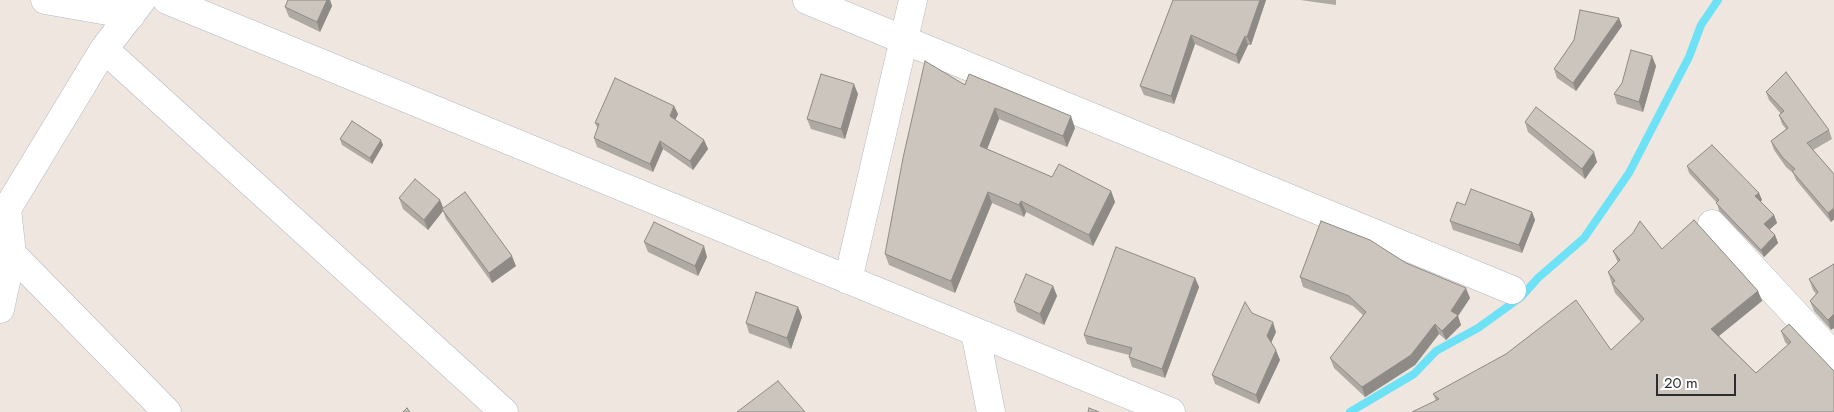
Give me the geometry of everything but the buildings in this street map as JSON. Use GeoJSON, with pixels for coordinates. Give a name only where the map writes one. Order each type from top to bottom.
{"type":"FeatureCollection","features":[{"type":"Feature","properties":{"kind":"street"},"geometry":{"type":"LineString","coordinates":[[45,0],[136,8]]}},
{"type":"Feature","properties":{"kind":"street"},"geometry":{"type":"LineString","coordinates":[[167,0],[1171,412]]}},
{"type":"Feature","properties":{"kind":"street"},"geometry":{"type":"LineString","coordinates":[[806,0],[1512,290]]}},
{"type":"Feature","properties":{"kind":"street"},"geometry":{"type":"LineString","coordinates":[[848,280],[913,0]]}},
{"type":"Feature","properties":{"kind":"street"},"geometry":{"type":"LineString","coordinates":[[0,308],[12,254],[4,209],[104,49],[136,8]]}},
{"type":"Feature","properties":{"kind":"street"},"geometry":{"type":"LineString","coordinates":[[104,49],[504,412]]}},
{"type":"Feature","properties":{"kind":"street"},"geometry":{"type":"LineString","coordinates":[[1712,224],[1834,356]]}},
{"type":"Feature","properties":{"kind":"street"},"geometry":{"type":"LineString","coordinates":[[12,254],[167,412]]}},
{"type":"Feature","properties":{"kind":"street"},"geometry":{"type":"LineString","coordinates":[[975,332],[991,412]]}},
{"type":"Feature","properties":{"kind":"waterway"},"geometry":{"type":"LineString","coordinates":[[1350,412],[1414,374],[1436,351],[1478,328],[1521,297],[1538,278],[1584,238],[1629,173],[1689,57],[1701,25],[1718,0]]}}]}
